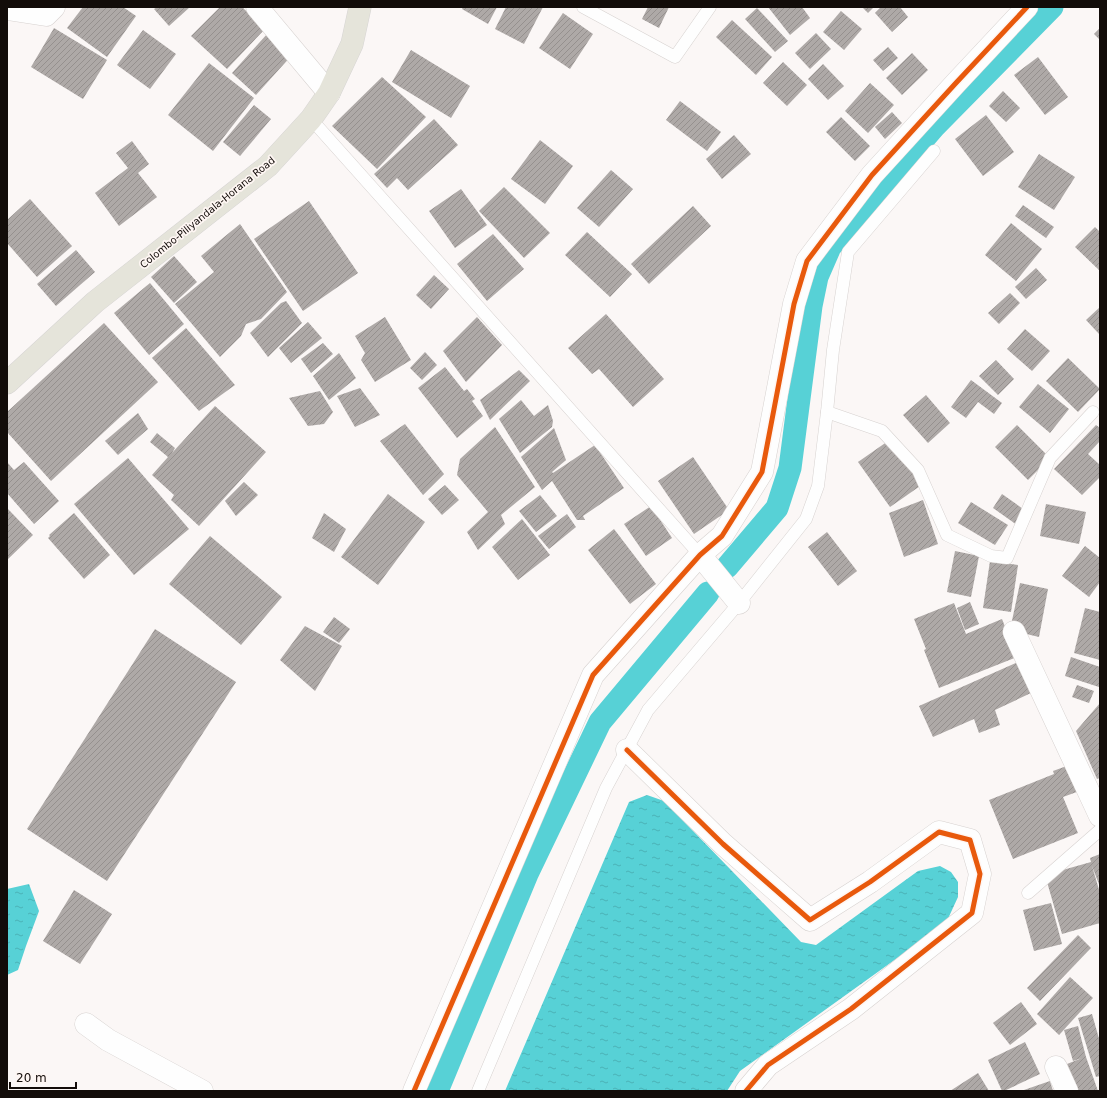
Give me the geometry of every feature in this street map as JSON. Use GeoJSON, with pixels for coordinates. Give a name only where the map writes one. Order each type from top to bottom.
{"type":"FeatureCollection","features":[{"type":"Feature","properties":{"kind":"main road","name":"Colombo-Piliyandala-Horana Road"},"geometry":{"type":"LineString","coordinates":[[7,383],[95,302],[268,166],[311,119],[329,93],[352,44],[360,7]]}},
{"type":"Feature","properties":{"kind":"street"},"geometry":{"type":"LineString","coordinates":[[7,9],[46,15],[54,7]]}},
{"type":"Feature","properties":{"kind":"street"},"geometry":{"type":"LineString","coordinates":[[257,7],[329,93]]}},
{"type":"Feature","properties":{"kind":"street"},"geometry":{"type":"LineString","coordinates":[[414,1091],[593,675],[700,555],[722,536],[762,472],[794,304],[807,261],[872,175],[1027,7]]}},
{"type":"Feature","properties":{"kind":"street"},"geometry":{"type":"LineString","coordinates":[[700,555],[739,603]]}},
{"type":"Feature","properties":{"kind":"street"},"geometry":{"type":"LineString","coordinates":[[1014,632],[1100,816]]}},
{"type":"Feature","properties":{"kind":"street"},"geometry":{"type":"LineString","coordinates":[[626,750],[723,844],[810,920],[870,882],[939,832],[970,840],[980,874],[972,913],[850,1009],[768,1065],[746,1091]]}},
{"type":"Feature","properties":{"kind":"street"},"geometry":{"type":"LineString","coordinates":[[86,1024],[108,1040],[202,1091]]}},
{"type":"Feature","properties":{"kind":"street"},"geometry":{"type":"LineString","coordinates":[[1056,1067],[1067,1091]]}},
{"type":"Feature","properties":{"kind":"lane"},"geometry":{"type":"LineString","coordinates":[[584,7],[675,58],[710,7]]}},
{"type":"Feature","properties":{"kind":"lane"},"geometry":{"type":"LineString","coordinates":[[311,119],[700,555]]}},
{"type":"Feature","properties":{"kind":"lane"},"geometry":{"type":"LineString","coordinates":[[478,1091],[606,788],[648,710],[739,603],[806,519],[818,486],[833,350],[848,252],[934,151]]}},
{"type":"Feature","properties":{"kind":"lane"},"geometry":{"type":"LineString","coordinates":[[827,412],[882,431],[918,470],[947,535],[992,556],[1007,558],[1050,458],[1093,412]]}},
{"type":"Feature","properties":{"kind":"lane"},"geometry":{"type":"LineString","coordinates":[[1028,893],[1100,830]]}},
{"type":"Feature","properties":{"kind":"water"},"geometry":{"type":"Polygon","coordinates":[[[647,795],[664,801],[801,942],[816,945],[918,871],[940,866],[951,872],[958,882],[958,897],[946,923],[740,1071],[727,1091],[505,1091],[629,802],[647,795]]]}},
{"type":"Feature","properties":{"kind":"water"},"geometry":{"type":"Polygon","coordinates":[[[29,884],[39,911],[18,970],[7,975],[7,889],[29,884]]]}},
{"type":"Feature","properties":{"kind":"building"},"geometry":{"type":"Polygon","coordinates":[[[83,7],[123,7],[136,16],[107,57],[67,28],[83,7]]]}},
{"type":"Feature","properties":{"kind":"building"},"geometry":{"type":"Polygon","coordinates":[[[157,7],[190,7],[169,26],[154,9],[157,7]]]}},
{"type":"Feature","properties":{"kind":"building"},"geometry":{"type":"Polygon","coordinates":[[[220,7],[242,7],[265,29],[227,69],[191,36],[220,7]]]}},
{"type":"Feature","properties":{"kind":"building"},"geometry":{"type":"Polygon","coordinates":[[[463,7],[497,7],[488,24],[462,9],[463,7]]]}},
{"type":"Feature","properties":{"kind":"building"},"geometry":{"type":"Polygon","coordinates":[[[506,7],[543,7],[524,44],[495,29],[506,7]]]}},
{"type":"Feature","properties":{"kind":"building"},"geometry":{"type":"Polygon","coordinates":[[[648,7],[669,7],[659,28],[642,19],[648,7]]]}},
{"type":"Feature","properties":{"kind":"building"},"geometry":{"type":"Polygon","coordinates":[[[768,7],[802,7],[810,18],[790,35],[768,7]]]}},
{"type":"Feature","properties":{"kind":"building"},"geometry":{"type":"Polygon","coordinates":[[[862,7],[874,7],[868,13],[862,7]]]}},
{"type":"Feature","properties":{"kind":"building"},"geometry":{"type":"Polygon","coordinates":[[[881,7],[900,7],[908,17],[892,32],[875,13],[881,7]]]}},
{"type":"Feature","properties":{"kind":"building"},"geometry":{"type":"Polygon","coordinates":[[[757,8],[788,41],[775,52],[745,19],[757,8]]]}},
{"type":"Feature","properties":{"kind":"building"},"geometry":{"type":"Polygon","coordinates":[[[841,11],[862,29],[844,50],[823,32],[841,11]]]}},
{"type":"Feature","properties":{"kind":"building"},"geometry":{"type":"Polygon","coordinates":[[[563,13],[593,34],[570,69],[539,48],[563,13]]]}},
{"type":"Feature","properties":{"kind":"building"},"geometry":{"type":"Polygon","coordinates":[[[732,20],[772,57],[756,75],[716,37],[732,20]]]}},
{"type":"Feature","properties":{"kind":"building"},"geometry":{"type":"Polygon","coordinates":[[[54,28],[107,60],[83,99],[31,67],[54,28]]]}},
{"type":"Feature","properties":{"kind":"building"},"geometry":{"type":"Polygon","coordinates":[[[1100,28],[1100,40],[1094,34],[1100,28]]]}},
{"type":"Feature","properties":{"kind":"building"},"geometry":{"type":"Polygon","coordinates":[[[143,30],[176,54],[150,89],[117,65],[143,30]]]}},
{"type":"Feature","properties":{"kind":"building"},"geometry":{"type":"Polygon","coordinates":[[[268,33],[292,55],[256,95],[232,73],[268,33]]]}},
{"type":"Feature","properties":{"kind":"building"},"geometry":{"type":"Polygon","coordinates":[[[816,33],[831,49],[810,69],[795,53],[816,33]]]}},
{"type":"Feature","properties":{"kind":"building"},"geometry":{"type":"Polygon","coordinates":[[[888,47],[898,58],[883,71],[873,60],[888,47]]]}},
{"type":"Feature","properties":{"kind":"building"},"geometry":{"type":"Polygon","coordinates":[[[411,50],[470,86],[451,118],[392,82],[411,50]]]}},
{"type":"Feature","properties":{"kind":"building"},"geometry":{"type":"Polygon","coordinates":[[[912,53],[928,70],[902,95],[886,78],[912,53]]]}},
{"type":"Feature","properties":{"kind":"building"},"geometry":{"type":"Polygon","coordinates":[[[1038,57],[1068,97],[1045,115],[1014,75],[1038,57]]]}},
{"type":"Feature","properties":{"kind":"building"},"geometry":{"type":"Polygon","coordinates":[[[783,62],[807,85],[787,106],[763,83],[783,62]]]}},
{"type":"Feature","properties":{"kind":"building"},"geometry":{"type":"Polygon","coordinates":[[[209,63],[254,98],[213,151],[168,115],[209,63]]]}},
{"type":"Feature","properties":{"kind":"building"},"geometry":{"type":"Polygon","coordinates":[[[823,64],[844,86],[828,100],[808,79],[823,64]]]}},
{"type":"Feature","properties":{"kind":"building"},"geometry":{"type":"Polygon","coordinates":[[[382,77],[426,117],[377,169],[332,126],[382,77]]]}},
{"type":"Feature","properties":{"kind":"building"},"geometry":{"type":"Polygon","coordinates":[[[870,83],[894,105],[868,133],[845,111],[870,83]]]}},
{"type":"Feature","properties":{"kind":"building"},"geometry":{"type":"Polygon","coordinates":[[[1003,91],[1020,108],[1006,122],[989,106],[1003,91]]]}},
{"type":"Feature","properties":{"kind":"building"},"geometry":{"type":"Polygon","coordinates":[[[680,101],[721,132],[707,151],[666,120],[680,101]]]}},
{"type":"Feature","properties":{"kind":"building"},"geometry":{"type":"Polygon","coordinates":[[[254,105],[271,119],[240,156],[223,142],[254,105]]]}},
{"type":"Feature","properties":{"kind":"building"},"geometry":{"type":"Polygon","coordinates":[[[892,112],[902,123],[885,139],[875,127],[892,112]]]}},
{"type":"Feature","properties":{"kind":"building"},"geometry":{"type":"Polygon","coordinates":[[[986,115],[1014,152],[983,176],[955,139],[986,115]]]}},
{"type":"Feature","properties":{"kind":"building"},"geometry":{"type":"Polygon","coordinates":[[[841,117],[870,146],[855,161],[826,132],[841,117]]]}},
{"type":"Feature","properties":{"kind":"building"},"geometry":{"type":"Polygon","coordinates":[[[434,119],[458,145],[408,190],[397,178],[387,188],[374,174],[434,119]]]}},
{"type":"Feature","properties":{"kind":"building"},"geometry":{"type":"Polygon","coordinates":[[[734,135],[751,154],[722,179],[706,159],[734,135]]]}},
{"type":"Feature","properties":{"kind":"building"},"geometry":{"type":"Polygon","coordinates":[[[540,140],[573,166],[545,204],[511,179],[540,140]]]}},
{"type":"Feature","properties":{"kind":"building"},"geometry":{"type":"Polygon","coordinates":[[[132,141],[149,164],[138,173],[157,197],[119,226],[95,193],[128,168],[116,153],[132,141]]]}},
{"type":"Feature","properties":{"kind":"building"},"geometry":{"type":"Polygon","coordinates":[[[1039,154],[1075,177],[1054,210],[1018,187],[1039,154]]]}},
{"type":"Feature","properties":{"kind":"building"},"geometry":{"type":"Polygon","coordinates":[[[611,170],[633,189],[599,227],[577,208],[611,170]]]}},
{"type":"Feature","properties":{"kind":"building"},"geometry":{"type":"Polygon","coordinates":[[[504,187],[550,233],[524,258],[479,211],[504,187]]]}},
{"type":"Feature","properties":{"kind":"building"},"geometry":{"type":"Polygon","coordinates":[[[461,189],[487,225],[455,248],[429,211],[461,189]]]}},
{"type":"Feature","properties":{"kind":"building"},"geometry":{"type":"Polygon","coordinates":[[[30,199],[72,246],[37,277],[7,243],[7,220],[30,199]]]}},
{"type":"Feature","properties":{"kind":"building"},"geometry":{"type":"Polygon","coordinates":[[[309,201],[358,273],[303,311],[254,239],[309,201]]]}},
{"type":"Feature","properties":{"kind":"building"},"geometry":{"type":"Polygon","coordinates":[[[1023,205],[1054,227],[1046,238],[1015,216],[1023,205]]]}},
{"type":"Feature","properties":{"kind":"building"},"geometry":{"type":"Polygon","coordinates":[[[693,206],[711,226],[649,284],[631,264],[693,206]]]}},
{"type":"Feature","properties":{"kind":"building"},"geometry":{"type":"Polygon","coordinates":[[[1011,223],[1042,249],[1016,281],[985,255],[1011,223]]]}},
{"type":"Feature","properties":{"kind":"building"},"geometry":{"type":"Polygon","coordinates":[[[240,224],[287,292],[261,319],[246,324],[241,336],[220,357],[175,304],[214,272],[201,256],[240,224]]]}},
{"type":"Feature","properties":{"kind":"building"},"geometry":{"type":"Polygon","coordinates":[[[1095,227],[1100,232],[1100,271],[1075,247],[1095,227]]]}},
{"type":"Feature","properties":{"kind":"building"},"geometry":{"type":"Polygon","coordinates":[[[587,232],[632,274],[610,297],[565,255],[587,232]]]}},
{"type":"Feature","properties":{"kind":"building"},"geometry":{"type":"Polygon","coordinates":[[[493,234],[524,269],[487,301],[457,264],[493,234]]]}},
{"type":"Feature","properties":{"kind":"building"},"geometry":{"type":"Polygon","coordinates":[[[76,250],[95,272],[56,306],[37,284],[76,250]]]}},
{"type":"Feature","properties":{"kind":"building"},"geometry":{"type":"Polygon","coordinates":[[[174,256],[197,282],[174,303],[151,277],[174,256]]]}},
{"type":"Feature","properties":{"kind":"building"},"geometry":{"type":"Polygon","coordinates":[[[1036,268],[1047,280],[1026,299],[1015,287],[1036,268]]]}},
{"type":"Feature","properties":{"kind":"building"},"geometry":{"type":"Polygon","coordinates":[[[434,275],[449,289],[431,309],[416,295],[434,275]]]}},
{"type":"Feature","properties":{"kind":"building"},"geometry":{"type":"Polygon","coordinates":[[[150,283],[184,324],[149,355],[114,313],[150,283]]]}},
{"type":"Feature","properties":{"kind":"building"},"geometry":{"type":"Polygon","coordinates":[[[1010,293],[1020,303],[999,324],[988,313],[1010,293]]]}},
{"type":"Feature","properties":{"kind":"building"},"geometry":{"type":"Polygon","coordinates":[[[286,301],[302,323],[268,357],[250,333],[281,303],[286,301]]]}},
{"type":"Feature","properties":{"kind":"building"},"geometry":{"type":"Polygon","coordinates":[[[1100,307],[1100,335],[1086,320],[1100,307]]]}},
{"type":"Feature","properties":{"kind":"building"},"geometry":{"type":"Polygon","coordinates":[[[606,314],[664,379],[633,407],[599,369],[592,374],[568,348],[606,314]]]}},
{"type":"Feature","properties":{"kind":"building"},"geometry":{"type":"Polygon","coordinates":[[[385,317],[411,360],[375,382],[361,360],[365,353],[355,336],[385,317]]]}},
{"type":"Feature","properties":{"kind":"building"},"geometry":{"type":"Polygon","coordinates":[[[477,317],[502,345],[466,382],[443,351],[477,317]]]}},
{"type":"Feature","properties":{"kind":"building"},"geometry":{"type":"Polygon","coordinates":[[[308,322],[322,338],[291,363],[279,348],[308,322]]]}},
{"type":"Feature","properties":{"kind":"building"},"geometry":{"type":"Polygon","coordinates":[[[104,323],[158,382],[51,481],[7,432],[7,412],[104,323]]]}},
{"type":"Feature","properties":{"kind":"building"},"geometry":{"type":"Polygon","coordinates":[[[186,328],[235,385],[199,411],[152,358],[186,328]]]}},
{"type":"Feature","properties":{"kind":"building"},"geometry":{"type":"Polygon","coordinates":[[[1025,329],[1050,351],[1032,371],[1007,349],[1025,329]]]}},
{"type":"Feature","properties":{"kind":"building"},"geometry":{"type":"Polygon","coordinates":[[[323,343],[333,354],[311,373],[301,359],[323,343]]]}},
{"type":"Feature","properties":{"kind":"building"},"geometry":{"type":"Polygon","coordinates":[[[425,352],[437,365],[422,380],[410,368],[425,352]]]}},
{"type":"Feature","properties":{"kind":"building"},"geometry":{"type":"Polygon","coordinates":[[[339,353],[356,378],[329,400],[313,376],[339,353]]]}},
{"type":"Feature","properties":{"kind":"building"},"geometry":{"type":"Polygon","coordinates":[[[1068,358],[1100,389],[1078,412],[1046,381],[1068,358]]]}},
{"type":"Feature","properties":{"kind":"building"},"geometry":{"type":"Polygon","coordinates":[[[996,360],[1014,379],[998,395],[979,376],[996,360]]]}},
{"type":"Feature","properties":{"kind":"building"},"geometry":{"type":"Polygon","coordinates":[[[445,367],[464,391],[467,389],[475,399],[472,401],[483,416],[457,438],[418,388],[445,367]]]}},
{"type":"Feature","properties":{"kind":"building"},"geometry":{"type":"Polygon","coordinates":[[[519,370],[530,381],[490,420],[480,400],[519,370]]]}},
{"type":"Feature","properties":{"kind":"building"},"geometry":{"type":"Polygon","coordinates":[[[971,380],[1002,403],[994,414],[978,402],[966,418],[951,407],[971,380]]]}},
{"type":"Feature","properties":{"kind":"building"},"geometry":{"type":"Polygon","coordinates":[[[1038,384],[1069,409],[1050,433],[1019,407],[1038,384]]]}},
{"type":"Feature","properties":{"kind":"building"},"geometry":{"type":"Polygon","coordinates":[[[360,388],[380,415],[355,427],[337,396],[360,388]]]}},
{"type":"Feature","properties":{"kind":"building"},"geometry":{"type":"Polygon","coordinates":[[[320,391],[333,412],[324,424],[308,426],[289,398],[320,391]]]}},
{"type":"Feature","properties":{"kind":"building"},"geometry":{"type":"Polygon","coordinates":[[[926,395],[950,423],[928,443],[903,415],[926,395]]]}},
{"type":"Feature","properties":{"kind":"building"},"geometry":{"type":"Polygon","coordinates":[[[521,400],[534,416],[548,405],[553,421],[552,427],[520,453],[499,419],[521,400]]]}},
{"type":"Feature","properties":{"kind":"building"},"geometry":{"type":"Polygon","coordinates":[[[215,406],[266,452],[199,526],[171,500],[174,495],[152,475],[168,457],[150,442],[157,433],[175,448],[172,453],[215,406]]]}},
{"type":"Feature","properties":{"kind":"building"},"geometry":{"type":"Polygon","coordinates":[[[138,413],[148,429],[118,455],[105,441],[138,413]]]}},
{"type":"Feature","properties":{"kind":"building"},"geometry":{"type":"Polygon","coordinates":[[[405,424],[444,474],[423,495],[380,441],[405,424]]]}},
{"type":"Feature","properties":{"kind":"building"},"geometry":{"type":"Polygon","coordinates":[[[1017,425],[1050,458],[1028,480],[995,447],[1017,425]]]}},
{"type":"Feature","properties":{"kind":"building"},"geometry":{"type":"Polygon","coordinates":[[[1096,425],[1100,428],[1100,441],[1088,454],[1100,465],[1100,477],[1082,495],[1054,469],[1096,425]]]}},
{"type":"Feature","properties":{"kind":"building"},"geometry":{"type":"Polygon","coordinates":[[[495,427],[535,487],[501,515],[505,524],[478,550],[467,532],[488,512],[457,475],[460,459],[495,427]]]}},
{"type":"Feature","properties":{"kind":"building"},"geometry":{"type":"Polygon","coordinates":[[[554,428],[566,460],[552,472],[553,473],[595,445],[624,488],[583,516],[585,520],[577,520],[552,481],[542,490],[521,457],[554,428]]]}},
{"type":"Feature","properties":{"kind":"building"},"geometry":{"type":"Polygon","coordinates":[[[891,439],[923,484],[890,507],[858,462],[891,439]]]}},
{"type":"Feature","properties":{"kind":"building"},"geometry":{"type":"Polygon","coordinates":[[[693,457],[729,510],[694,534],[658,481],[693,457]]]}},
{"type":"Feature","properties":{"kind":"building"},"geometry":{"type":"Polygon","coordinates":[[[128,458],[189,529],[134,575],[74,504],[128,458]]]}},
{"type":"Feature","properties":{"kind":"building"},"geometry":{"type":"Polygon","coordinates":[[[7,462],[14,470],[24,462],[59,501],[34,524],[7,493],[7,462]]]}},
{"type":"Feature","properties":{"kind":"building"},"geometry":{"type":"Polygon","coordinates":[[[244,482],[258,495],[236,516],[225,501],[244,482]]]}},
{"type":"Feature","properties":{"kind":"building"},"geometry":{"type":"Polygon","coordinates":[[[445,485],[459,500],[442,515],[428,499],[445,485]]]}},
{"type":"Feature","properties":{"kind":"building"},"geometry":{"type":"Polygon","coordinates":[[[388,494],[425,522],[378,585],[341,557],[388,494]]]}},
{"type":"Feature","properties":{"kind":"building"},"geometry":{"type":"Polygon","coordinates":[[[1002,494],[1026,511],[1017,525],[993,508],[1002,494]]]}},
{"type":"Feature","properties":{"kind":"building"},"geometry":{"type":"Polygon","coordinates":[[[540,495],[557,516],[536,532],[519,511],[540,495]]]}},
{"type":"Feature","properties":{"kind":"building"},"geometry":{"type":"Polygon","coordinates":[[[923,500],[938,544],[904,557],[889,513],[923,500]]]}},
{"type":"Feature","properties":{"kind":"building"},"geometry":{"type":"Polygon","coordinates":[[[971,502],[1008,525],[995,545],[958,523],[971,502]]]}},
{"type":"Feature","properties":{"kind":"building"},"geometry":{"type":"Polygon","coordinates":[[[1046,504],[1086,512],[1079,544],[1040,536],[1046,504]]]}},
{"type":"Feature","properties":{"kind":"building"},"geometry":{"type":"Polygon","coordinates":[[[651,506],[672,538],[646,556],[624,524],[651,506]]]}},
{"type":"Feature","properties":{"kind":"building"},"geometry":{"type":"Polygon","coordinates":[[[7,508],[33,535],[7,560],[7,508]]]}},
{"type":"Feature","properties":{"kind":"building"},"geometry":{"type":"Polygon","coordinates":[[[74,513],[110,555],[84,579],[48,538],[50,536],[49,535],[74,513]]]}},
{"type":"Feature","properties":{"kind":"building"},"geometry":{"type":"Polygon","coordinates":[[[324,513],[346,529],[334,552],[312,538],[324,513]]]}},
{"type":"Feature","properties":{"kind":"building"},"geometry":{"type":"Polygon","coordinates":[[[567,514],[576,527],[549,549],[538,536],[567,514]]]}},
{"type":"Feature","properties":{"kind":"building"},"geometry":{"type":"Polygon","coordinates":[[[522,519],[550,555],[518,580],[492,547],[522,519]]]}},
{"type":"Feature","properties":{"kind":"building"},"geometry":{"type":"Polygon","coordinates":[[[614,529],[656,584],[630,604],[588,550],[614,529]]]}},
{"type":"Feature","properties":{"kind":"building"},"geometry":{"type":"Polygon","coordinates":[[[827,532],[857,571],[838,586],[808,547],[827,532]]]}},
{"type":"Feature","properties":{"kind":"building"},"geometry":{"type":"Polygon","coordinates":[[[210,536],[282,597],[241,645],[169,584],[210,536]]]}},
{"type":"Feature","properties":{"kind":"building"},"geometry":{"type":"Polygon","coordinates":[[[1085,546],[1100,558],[1100,582],[1089,597],[1062,576],[1085,546]]]}},
{"type":"Feature","properties":{"kind":"building"},"geometry":{"type":"Polygon","coordinates":[[[955,551],[979,556],[971,597],[947,592],[955,551]]]}},
{"type":"Feature","properties":{"kind":"building"},"geometry":{"type":"Polygon","coordinates":[[[990,561],[1018,565],[1011,612],[983,608],[990,561]]]}},
{"type":"Feature","properties":{"kind":"building"},"geometry":{"type":"Polygon","coordinates":[[[1020,583],[1048,589],[1039,637],[1010,630],[1020,583]]]}},
{"type":"Feature","properties":{"kind":"building"},"geometry":{"type":"Polygon","coordinates":[[[970,602],[979,624],[965,630],[957,608],[970,602]]]}},
{"type":"Feature","properties":{"kind":"building"},"geometry":{"type":"Polygon","coordinates":[[[954,603],[966,634],[1002,619],[1017,657],[939,688],[914,619],[954,603]]]}},
{"type":"Feature","properties":{"kind":"building"},"geometry":{"type":"Polygon","coordinates":[[[1085,608],[1100,612],[1100,660],[1074,653],[1085,608]]]}},
{"type":"Feature","properties":{"kind":"building"},"geometry":{"type":"Polygon","coordinates":[[[334,617],[350,629],[339,643],[323,632],[334,617]]]}},
{"type":"Feature","properties":{"kind":"building"},"geometry":{"type":"Polygon","coordinates":[[[305,626],[342,646],[315,691],[280,660],[305,626]]]}},
{"type":"Feature","properties":{"kind":"building"},"geometry":{"type":"Polygon","coordinates":[[[155,629],[236,682],[107,881],[27,829],[155,629]]]}},
{"type":"Feature","properties":{"kind":"building"},"geometry":{"type":"Polygon","coordinates":[[[1071,657],[1100,667],[1099,687],[1065,676],[1071,657]]]}},
{"type":"Feature","properties":{"kind":"building"},"geometry":{"type":"Polygon","coordinates":[[[1018,662],[1031,693],[995,710],[1000,725],[979,733],[974,719],[933,737],[919,706],[1018,662]]]}},
{"type":"Feature","properties":{"kind":"building"},"geometry":{"type":"Polygon","coordinates":[[[1077,685],[1094,691],[1089,703],[1072,697],[1077,685]]]}},
{"type":"Feature","properties":{"kind":"building"},"geometry":{"type":"Polygon","coordinates":[[[1100,703],[1100,778],[1097,779],[1076,731],[1100,703]]]}},
{"type":"Feature","properties":{"kind":"building"},"geometry":{"type":"Polygon","coordinates":[[[1075,763],[1085,789],[1063,797],[1078,833],[1013,859],[989,800],[1054,774],[1053,771],[1075,763]]]}},
{"type":"Feature","properties":{"kind":"building"},"geometry":{"type":"Polygon","coordinates":[[[1100,854],[1100,887],[1092,866],[1100,893],[1100,923],[1062,934],[1045,875],[1091,862],[1090,858],[1100,854]]]}},
{"type":"Feature","properties":{"kind":"building"},"geometry":{"type":"Polygon","coordinates":[[[74,890],[112,914],[80,964],[43,941],[74,890]]]}},
{"type":"Feature","properties":{"kind":"building"},"geometry":{"type":"Polygon","coordinates":[[[1051,903],[1062,944],[1034,951],[1023,910],[1051,903]]]}},
{"type":"Feature","properties":{"kind":"building"},"geometry":{"type":"Polygon","coordinates":[[[1078,935],[1091,948],[1040,1001],[1027,988],[1078,935]]]}},
{"type":"Feature","properties":{"kind":"building"},"geometry":{"type":"Polygon","coordinates":[[[1070,977],[1093,998],[1059,1035],[1037,1014],[1070,977]]]}},
{"type":"Feature","properties":{"kind":"building"},"geometry":{"type":"Polygon","coordinates":[[[1021,1002],[1037,1024],[1010,1045],[993,1023],[1021,1002]]]}},
{"type":"Feature","properties":{"kind":"building"},"geometry":{"type":"Polygon","coordinates":[[[1092,1014],[1100,1042],[1100,1076],[1096,1077],[1078,1018],[1092,1014]]]}},
{"type":"Feature","properties":{"kind":"building"},"geometry":{"type":"Polygon","coordinates":[[[1078,1026],[1086,1057],[1098,1091],[1077,1091],[1067,1064],[1082,1058],[1073,1061],[1064,1030],[1078,1026]]]}},
{"type":"Feature","properties":{"kind":"building"},"geometry":{"type":"Polygon","coordinates":[[[1025,1042],[1040,1074],[1002,1091],[988,1060],[1025,1042]]]}},
{"type":"Feature","properties":{"kind":"building"},"geometry":{"type":"Polygon","coordinates":[[[978,1073],[989,1091],[950,1091],[978,1073]]]}},
{"type":"Feature","properties":{"kind":"building"},"geometry":{"type":"Polygon","coordinates":[[[1050,1081],[1053,1091],[1021,1091],[1050,1081]]]}},
{"type":"Feature","properties":{"kind":"waterway"},"geometry":{"type":"LineString","coordinates":[[727,567],[777,508],[790,468],[811,306],[817,277],[830,247],[934,127],[1052,7]]}},
{"type":"Feature","properties":{"kind":"waterway"},"geometry":{"type":"LineString","coordinates":[[437,1091],[527,874],[600,722],[708,593]]}},
{"type":"Feature","properties":{"kind":"cycle path"},"geometry":{"type":"LineString","coordinates":[[414,1091],[593,675],[700,555],[722,536],[762,472],[794,304],[807,261],[872,175],[1027,7]]}},
{"type":"Feature","properties":{"kind":"cycle path"},"geometry":{"type":"LineString","coordinates":[[627,750],[723,844],[810,920],[870,882],[939,832],[970,840],[980,874],[972,913],[851,1009],[768,1065],[746,1091]]}}]}
